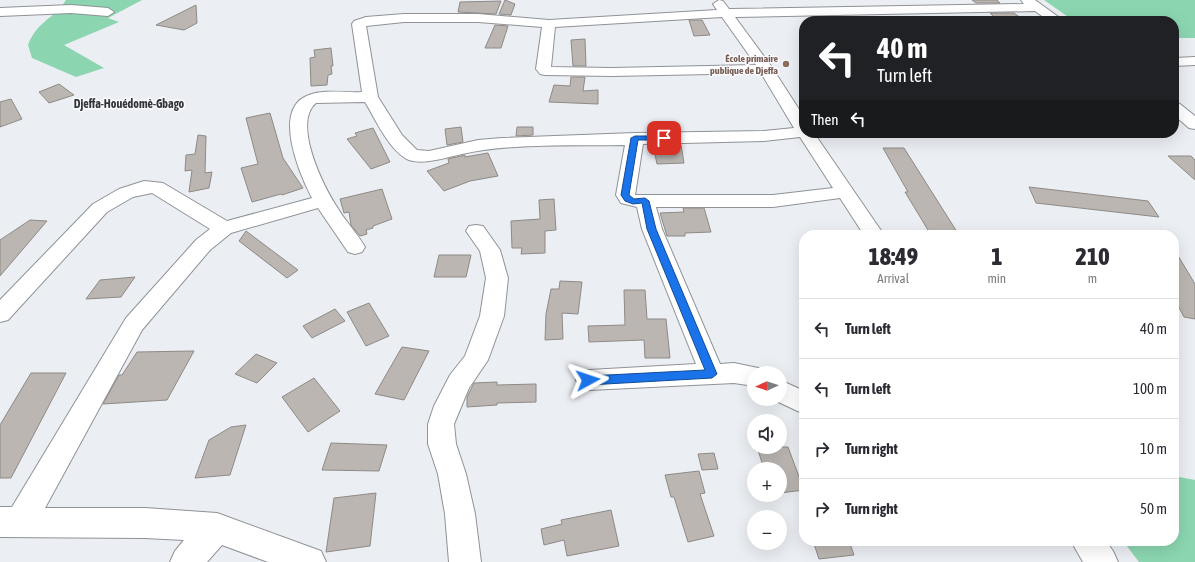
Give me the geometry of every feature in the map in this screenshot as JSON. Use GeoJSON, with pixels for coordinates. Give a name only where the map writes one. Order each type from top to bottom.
{"type":"FeatureCollection","features":[{"type":"Feature","properties":{"kind":"street"},"geometry":{"type":"LineString","coordinates":[[716,0],[766,69],[799,122]]}},
{"type":"Feature","properties":{"kind":"street"},"geometry":{"type":"LineString","coordinates":[[934,0],[945,9]]}},
{"type":"Feature","properties":{"kind":"street"},"geometry":{"type":"LineString","coordinates":[[799,133],[764,136],[635,138],[502,143],[478,145],[420,157],[412,155],[395,138],[370,98],[369,82],[359,24],[361,22],[404,18],[452,17],[549,24],[638,17],[725,13],[945,9],[1032,3],[1051,16]]}},
{"type":"Feature","properties":{"kind":"street"},"geometry":{"type":"LineString","coordinates":[[638,17],[660,4]]}},
{"type":"Feature","properties":{"kind":"street"},"geometry":{"type":"LineString","coordinates":[[0,12],[71,9],[108,12]]}},
{"type":"Feature","properties":{"kind":"street"},"geometry":{"type":"LineString","coordinates":[[549,24],[543,69],[545,71],[612,72],[766,69]]}},
{"type":"Feature","properties":{"kind":"street"},"geometry":{"type":"LineString","coordinates":[[1179,62],[1195,61]]}},
{"type":"Feature","properties":{"kind":"street"},"geometry":{"type":"LineString","coordinates":[[355,247],[323,201],[298,132],[299,120],[305,103],[314,98],[370,98]]}},
{"type":"Feature","properties":{"kind":"street"},"geometry":{"type":"LineString","coordinates":[[1179,111],[1193,121]]}},
{"type":"Feature","properties":{"kind":"street"},"geometry":{"type":"LineString","coordinates":[[635,138],[625,195],[628,199],[633,201],[773,201],[845,192]]}},
{"type":"Feature","properties":{"kind":"street"},"geometry":{"type":"LineString","coordinates":[[809,138],[871,230]]}},
{"type":"Feature","properties":{"kind":"street"},"geometry":{"type":"LineString","coordinates":[[0,314],[100,208],[126,193],[144,187],[156,187],[224,228]]}},
{"type":"Feature","properties":{"kind":"street"},"geometry":{"type":"LineString","coordinates":[[11,522],[134,324],[203,245],[224,228],[323,201]]}},
{"type":"Feature","properties":{"kind":"street"},"geometry":{"type":"LineString","coordinates":[[645,201],[654,236],[712,374]]}},
{"type":"Feature","properties":{"kind":"street"},"geometry":{"type":"LineString","coordinates":[[465,562],[460,514],[452,474],[442,444],[441,424],[447,406],[459,382],[476,360],[492,316],[497,278],[490,250],[476,231]]}},
{"type":"Feature","properties":{"kind":"street"},"geometry":{"type":"LineString","coordinates":[[588,380],[734,373],[747,375]]}},
{"type":"Feature","properties":{"kind":"street"},"geometry":{"type":"LineString","coordinates":[[787,394],[799,400]]}},
{"type":"Feature","properties":{"kind":"street"},"geometry":{"type":"LineString","coordinates":[[11,522],[145,523],[217,528],[310,562]]}},
{"type":"Feature","properties":{"kind":"street"},"geometry":{"type":"LineString","coordinates":[[186,562],[217,528]]}},
{"type":"Feature","properties":{"kind":"green space"},"geometry":{"type":"Polygon","coordinates":[[[66,0],[142,0],[108,18],[119,22],[64,45],[104,68],[76,77],[32,58],[28,45],[32,37],[41,25],[61,7],[66,0]]]}},
{"type":"Feature","properties":{"kind":"green space"},"geometry":{"type":"Polygon","coordinates":[[[1044,0],[1195,0],[1195,38],[1179,38],[1179,16],[1067,16],[1044,0]]]}},
{"type":"Feature","properties":{"kind":"green space"},"geometry":{"type":"Polygon","coordinates":[[[1179,477],[1195,480],[1195,562],[1139,562],[1127,546],[1179,546],[1179,477]]]}},
{"type":"Feature","properties":{"kind":"building"},"geometry":{"type":"Polygon","coordinates":[[[505,0],[515,4],[511,15],[499,14],[505,0]]]}},
{"type":"Feature","properties":{"kind":"building"},"geometry":{"type":"Polygon","coordinates":[[[972,0],[997,0],[1000,3],[976,3],[972,0]]]}},
{"type":"Feature","properties":{"kind":"building"},"geometry":{"type":"Polygon","coordinates":[[[501,1],[496,14],[458,12],[460,2],[501,1]]]}},
{"type":"Feature","properties":{"kind":"building"},"geometry":{"type":"Polygon","coordinates":[[[196,5],[197,23],[184,30],[156,25],[196,5]]]}},
{"type":"Feature","properties":{"kind":"building"},"geometry":{"type":"Polygon","coordinates":[[[990,13],[1014,13],[1018,16],[993,16],[990,13]]]}},
{"type":"Feature","properties":{"kind":"building"},"geometry":{"type":"Polygon","coordinates":[[[689,20],[702,20],[710,35],[694,36],[689,20]]]}},
{"type":"Feature","properties":{"kind":"building"},"geometry":{"type":"Polygon","coordinates":[[[495,25],[508,26],[501,48],[485,48],[495,25]]]}},
{"type":"Feature","properties":{"kind":"building"},"geometry":{"type":"Polygon","coordinates":[[[585,39],[586,66],[573,66],[571,40],[585,39]]]}},
{"type":"Feature","properties":{"kind":"building"},"geometry":{"type":"Polygon","coordinates":[[[331,48],[333,66],[331,66],[332,74],[328,75],[327,85],[311,86],[310,58],[315,57],[314,50],[331,48]]]}},
{"type":"Feature","properties":{"kind":"building"},"geometry":{"type":"Polygon","coordinates":[[[571,77],[585,77],[583,91],[598,90],[598,104],[549,102],[554,85],[570,86],[571,77]]]}},
{"type":"Feature","properties":{"kind":"building"},"geometry":{"type":"Polygon","coordinates":[[[59,84],[74,95],[49,103],[39,92],[59,84]]]}},
{"type":"Feature","properties":{"kind":"building"},"geometry":{"type":"Polygon","coordinates":[[[11,99],[22,119],[0,127],[0,102],[11,99]]]}},
{"type":"Feature","properties":{"kind":"building"},"geometry":{"type":"Polygon","coordinates":[[[270,113],[283,158],[303,188],[252,202],[241,168],[258,164],[246,118],[270,113]]]}},
{"type":"Feature","properties":{"kind":"building"},"geometry":{"type":"Polygon","coordinates":[[[461,127],[463,142],[447,145],[445,129],[461,127]]]}},
{"type":"Feature","properties":{"kind":"building"},"geometry":{"type":"Polygon","coordinates":[[[517,127],[533,127],[533,135],[516,136],[517,127]]]}},
{"type":"Feature","properties":{"kind":"building"},"geometry":{"type":"Polygon","coordinates":[[[373,128],[390,162],[371,169],[347,139],[357,136],[355,133],[373,128]]]}},
{"type":"Feature","properties":{"kind":"building"},"geometry":{"type":"Polygon","coordinates":[[[198,135],[206,136],[205,173],[212,172],[209,188],[189,192],[192,170],[185,171],[186,155],[195,154],[198,135]]]}},
{"type":"Feature","properties":{"kind":"building"},"geometry":{"type":"Polygon","coordinates":[[[653,145],[681,145],[684,163],[657,164],[653,145]]]}},
{"type":"Feature","properties":{"kind":"building"},"geometry":{"type":"Polygon","coordinates":[[[883,148],[904,148],[956,230],[928,230],[905,192],[908,192],[883,148]]]}},
{"type":"Feature","properties":{"kind":"building"},"geometry":{"type":"Polygon","coordinates":[[[488,153],[498,176],[470,181],[444,191],[427,171],[449,163],[448,159],[465,155],[465,157],[488,153]]]}},
{"type":"Feature","properties":{"kind":"building"},"geometry":{"type":"Polygon","coordinates":[[[1168,156],[1191,156],[1195,160],[1195,180],[1168,156]]]}},
{"type":"Feature","properties":{"kind":"building"},"geometry":{"type":"Polygon","coordinates":[[[1029,187],[1148,201],[1159,217],[1036,203],[1029,187]]]}},
{"type":"Feature","properties":{"kind":"building"},"geometry":{"type":"Polygon","coordinates":[[[382,189],[392,219],[373,226],[373,228],[366,230],[367,234],[360,236],[351,225],[349,212],[344,213],[340,199],[382,189]]]}},
{"type":"Feature","properties":{"kind":"building"},"geometry":{"type":"Polygon","coordinates":[[[554,199],[556,230],[545,231],[545,253],[521,254],[522,248],[512,248],[511,221],[540,219],[539,200],[554,199]]]}},
{"type":"Feature","properties":{"kind":"building"},"geometry":{"type":"Polygon","coordinates":[[[683,208],[704,208],[711,232],[685,233],[685,236],[667,236],[660,213],[684,212],[683,208]]]}},
{"type":"Feature","properties":{"kind":"building"},"geometry":{"type":"Polygon","coordinates":[[[30,220],[47,221],[0,276],[0,240],[30,220]]]}},
{"type":"Feature","properties":{"kind":"building"},"geometry":{"type":"Polygon","coordinates":[[[246,231],[298,270],[287,278],[239,241],[246,231]]]}},
{"type":"Feature","properties":{"kind":"building"},"geometry":{"type":"Polygon","coordinates":[[[439,255],[471,255],[466,277],[434,277],[439,255]]]}},
{"type":"Feature","properties":{"kind":"building"},"geometry":{"type":"Polygon","coordinates":[[[1179,257],[1195,284],[1195,319],[1184,317],[1179,308],[1179,257]]]}},
{"type":"Feature","properties":{"kind":"building"},"geometry":{"type":"Polygon","coordinates":[[[135,277],[121,297],[86,299],[100,280],[135,277]]]}},
{"type":"Feature","properties":{"kind":"building"},"geometry":{"type":"Polygon","coordinates":[[[560,281],[582,282],[578,314],[562,313],[563,339],[545,340],[546,314],[551,289],[559,289],[560,281]]]}},
{"type":"Feature","properties":{"kind":"building"},"geometry":{"type":"Polygon","coordinates":[[[624,290],[645,290],[647,319],[666,319],[670,358],[645,358],[644,340],[589,342],[588,326],[625,325],[624,290]]]}},
{"type":"Feature","properties":{"kind":"building"},"geometry":{"type":"Polygon","coordinates":[[[369,303],[389,336],[366,346],[347,312],[369,303]]]}},
{"type":"Feature","properties":{"kind":"building"},"geometry":{"type":"Polygon","coordinates":[[[335,309],[345,321],[312,338],[303,326],[335,309]]]}},
{"type":"Feature","properties":{"kind":"building"},"geometry":{"type":"Polygon","coordinates":[[[402,347],[429,351],[404,400],[375,394],[402,347]]]}},
{"type":"Feature","properties":{"kind":"building"},"geometry":{"type":"Polygon","coordinates":[[[194,351],[167,400],[103,404],[119,375],[122,375],[137,352],[194,351]]]}},
{"type":"Feature","properties":{"kind":"building"},"geometry":{"type":"Polygon","coordinates":[[[256,354],[277,363],[257,383],[235,374],[256,354]]]}},
{"type":"Feature","properties":{"kind":"building"},"geometry":{"type":"Polygon","coordinates":[[[31,373],[66,373],[11,478],[0,478],[0,425],[31,373]]]}},
{"type":"Feature","properties":{"kind":"building"},"geometry":{"type":"Polygon","coordinates":[[[314,378],[340,411],[308,432],[282,397],[314,378]]]}},
{"type":"Feature","properties":{"kind":"building"},"geometry":{"type":"Polygon","coordinates":[[[497,382],[497,385],[536,384],[536,402],[497,403],[497,405],[467,407],[467,397],[474,383],[497,382]]]}},
{"type":"Feature","properties":{"kind":"building"},"geometry":{"type":"Polygon","coordinates":[[[246,425],[230,475],[195,478],[209,440],[231,427],[246,425]]]}},
{"type":"Feature","properties":{"kind":"building"},"geometry":{"type":"Polygon","coordinates":[[[331,443],[387,445],[379,471],[322,470],[331,443]]]}},
{"type":"Feature","properties":{"kind":"building"},"geometry":{"type":"Polygon","coordinates":[[[788,447],[799,477],[799,491],[787,492],[787,462],[762,462],[759,454],[787,454],[788,447]]]}},
{"type":"Feature","properties":{"kind":"building"},"geometry":{"type":"Polygon","coordinates":[[[714,453],[718,469],[702,470],[698,454],[714,453]]]}},
{"type":"Feature","properties":{"kind":"building"},"geometry":{"type":"Polygon","coordinates":[[[699,471],[705,493],[700,494],[714,536],[688,542],[674,497],[671,497],[665,475],[699,471]]]}},
{"type":"Feature","properties":{"kind":"building"},"geometry":{"type":"Polygon","coordinates":[[[376,493],[370,546],[326,552],[334,498],[376,493]]]}},
{"type":"Feature","properties":{"kind":"building"},"geometry":{"type":"Polygon","coordinates":[[[611,510],[619,546],[567,556],[564,540],[544,545],[541,529],[562,524],[561,520],[611,510]]]}},
{"type":"Feature","properties":{"kind":"building"},"geometry":{"type":"Polygon","coordinates":[[[815,546],[851,546],[854,555],[819,559],[815,546]]]}},
{"type":"Feature","properties":{"kind":"place","name":"École primaire publique de Djeffa"},"geometry":{"type":"Point","coordinates":[786,64]}},
{"type":"Feature","properties":{"kind":"district","name":"Djeffa-Houédomè-Gbago"},"geometry":{"type":"Point","coordinates":[129,104]}},
{"type":"Feature","properties":{"kind":"route"},"geometry":{"type":"LineString","coordinates":[[588,380],[712,374],[663,258],[652,229],[645,201],[633,201],[628,199],[625,195],[635,138],[664,138]]}}]}
